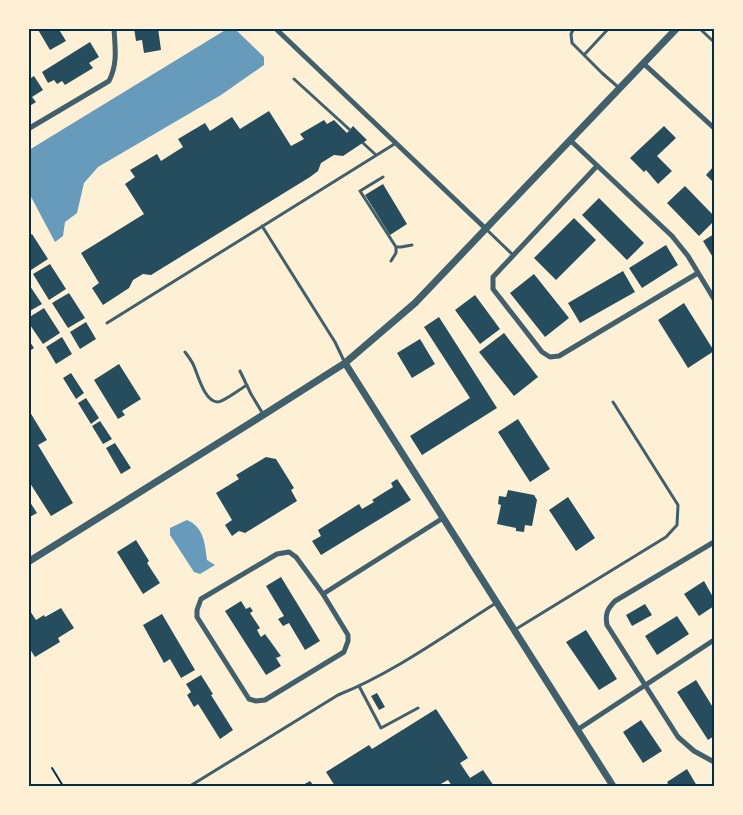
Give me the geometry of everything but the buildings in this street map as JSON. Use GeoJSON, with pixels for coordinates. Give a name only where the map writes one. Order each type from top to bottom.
{"type":"FeatureCollection","features":[{"type":"Feature","properties":{"kind":"street"},"geometry":{"type":"LineString","coordinates":[[28,129],[109,81],[116,60],[114,28]]}},
{"type":"Feature","properties":{"kind":"street"},"geometry":{"type":"LineString","coordinates":[[275,28],[486,230]]}},
{"type":"Feature","properties":{"kind":"street"},"geometry":{"type":"LineString","coordinates":[[28,562],[345,363],[415,303],[677,28]]}},
{"type":"Feature","properties":{"kind":"street"},"geometry":{"type":"LineString","coordinates":[[644,64],[714,128]]}},
{"type":"Feature","properties":{"kind":"street"},"geometry":{"type":"LineString","coordinates":[[570,140],[672,236],[688,256],[714,299]]}},
{"type":"Feature","properties":{"kind":"street"},"geometry":{"type":"LineString","coordinates":[[597,166],[493,277],[493,289],[542,352],[550,357],[559,356],[698,273]]}},
{"type":"Feature","properties":{"kind":"street"},"geometry":{"type":"LineString","coordinates":[[345,363],[613,786]]}},
{"type":"Feature","properties":{"kind":"street"},"geometry":{"type":"LineString","coordinates":[[323,594],[442,518]]}},
{"type":"Feature","properties":{"kind":"street"},"geometry":{"type":"LineString","coordinates":[[714,542],[615,601],[607,612],[606,619],[607,625],[678,737],[694,752],[714,762]]}},
{"type":"Feature","properties":{"kind":"street"},"geometry":{"type":"LineString","coordinates":[[289,552],[296,557],[323,594],[348,635],[344,652],[265,700],[249,699],[197,617],[201,599],[277,554],[289,552]]}},
{"type":"Feature","properties":{"kind":"street"},"geometry":{"type":"LineString","coordinates":[[577,730],[714,640]]}},
{"type":"Feature","properties":{"kind":"lane"},"geometry":{"type":"LineString","coordinates":[[574,28],[571,34],[572,42],[620,88]]}},
{"type":"Feature","properties":{"kind":"lane"},"geometry":{"type":"LineString","coordinates":[[584,55],[609,28]]}},
{"type":"Feature","properties":{"kind":"lane"},"geometry":{"type":"LineString","coordinates":[[699,28],[714,42]]}},
{"type":"Feature","properties":{"kind":"lane"},"geometry":{"type":"LineString","coordinates":[[294,79],[350,130]]}},
{"type":"Feature","properties":{"kind":"lane"},"geometry":{"type":"LineString","coordinates":[[363,143],[376,155]]}},
{"type":"Feature","properties":{"kind":"lane"},"geometry":{"type":"LineString","coordinates":[[107,323],[396,143]]}},
{"type":"Feature","properties":{"kind":"lane"},"geometry":{"type":"LineString","coordinates":[[383,177],[360,191],[396,247],[396,253],[391,261]]}},
{"type":"Feature","properties":{"kind":"lane"},"geometry":{"type":"LineString","coordinates":[[262,226],[335,342],[345,363]]}},
{"type":"Feature","properties":{"kind":"lane"},"geometry":{"type":"LineString","coordinates":[[486,230],[513,255]]}},
{"type":"Feature","properties":{"kind":"lane"},"geometry":{"type":"LineString","coordinates":[[396,247],[412,245]]}},
{"type":"Feature","properties":{"kind":"lane"},"geometry":{"type":"LineString","coordinates":[[185,352],[194,365],[200,382],[210,399],[215,402],[220,402],[247,385]]}},
{"type":"Feature","properties":{"kind":"lane"},"geometry":{"type":"LineString","coordinates":[[240,371],[264,415]]}},
{"type":"Feature","properties":{"kind":"lane"},"geometry":{"type":"LineString","coordinates":[[514,631],[666,537],[677,525],[678,505],[613,402]]}},
{"type":"Feature","properties":{"kind":"lane"},"geometry":{"type":"LineString","coordinates":[[190,786],[338,695],[359,686],[417,653],[496,603]]}},
{"type":"Feature","properties":{"kind":"lane"},"geometry":{"type":"LineString","coordinates":[[359,686],[381,728],[418,708]]}},
{"type":"Feature","properties":{"kind":"path"},"geometry":{"type":"LineString","coordinates":[[52,768],[63,786]]}},
{"type":"Feature","properties":{"kind":"water"},"geometry":{"type":"Polygon","coordinates":[[[227,29],[236,30],[264,57],[264,65],[221,95],[98,167],[84,183],[77,213],[65,222],[63,236],[55,242],[29,193],[29,150],[227,29]]]}},
{"type":"Feature","properties":{"kind":"water"},"geometry":{"type":"Polygon","coordinates":[[[187,520],[197,527],[204,542],[207,560],[215,565],[200,574],[194,572],[170,535],[170,528],[187,520]]]}}]}
